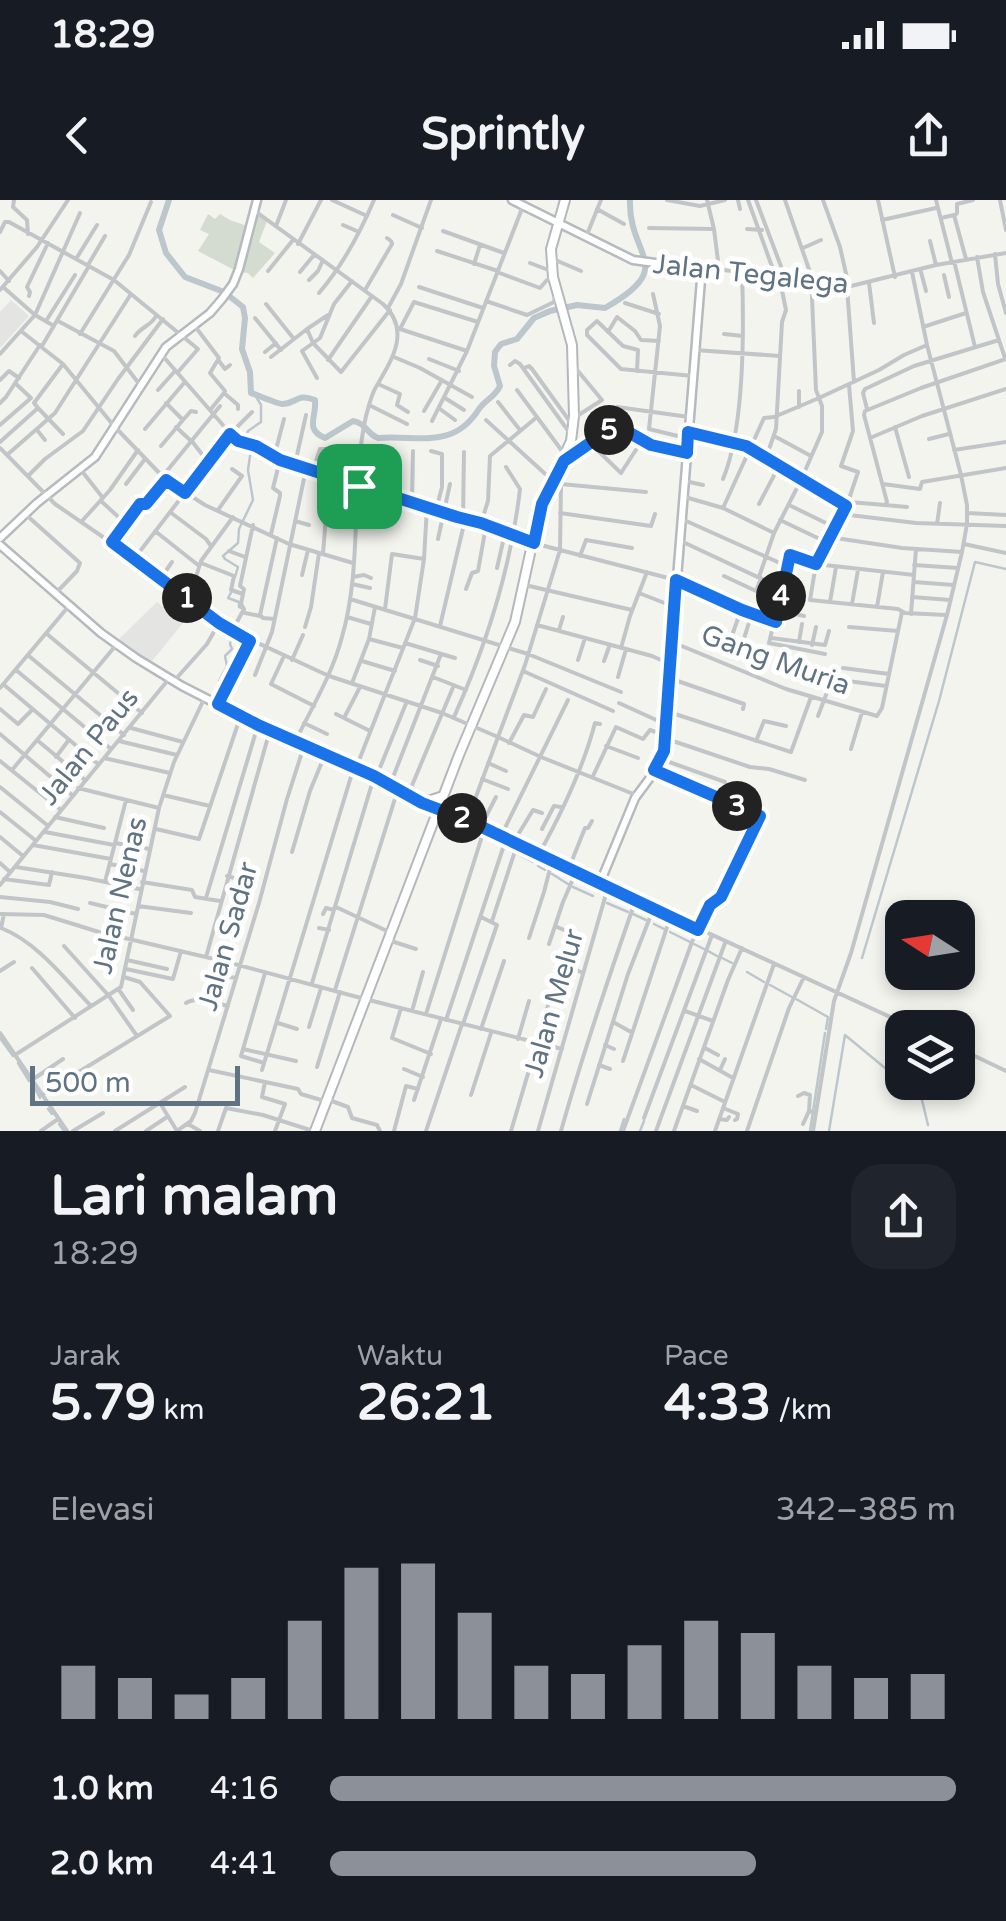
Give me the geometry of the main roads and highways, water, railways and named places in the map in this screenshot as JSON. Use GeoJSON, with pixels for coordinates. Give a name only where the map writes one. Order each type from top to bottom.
{"type":"FeatureCollection","features":[{"type":"Feature","properties":{"kind":"main road"},"geometry":{"type":"LineString","coordinates":[[311,1131],[515,622],[540,508],[557,482],[573,426],[572,340],[552,274],[552,256],[567,200]]}},
{"type":"Feature","properties":{"kind":"main road"},"geometry":{"type":"LineString","coordinates":[[422,803],[439,804],[451,814]]}},
{"type":"Feature","properties":{"kind":"waterway"},"geometry":{"type":"LineString","coordinates":[[169,200],[159,230],[166,253],[185,277],[224,292],[243,307],[242,349],[250,372],[251,393],[283,404],[300,398],[315,400],[313,427],[325,438],[353,421],[378,438],[434,438],[469,422],[500,386],[494,366],[495,352],[501,344],[517,339],[534,318],[550,311],[577,305],[605,308],[640,281],[644,260],[631,219],[630,200]]}},
{"type":"Feature","properties":{"kind":"waterway"},"geometry":{"type":"LineString","coordinates":[[235,577],[238,567],[223,556],[238,543],[239,529],[253,500],[248,470],[251,449],[246,436],[261,422],[261,405],[255,395]]}},
{"type":"Feature","properties":{"kind":"waterway"},"geometry":{"type":"LineString","coordinates":[[862,958],[939,701],[975,562],[1006,569]]}},
{"type":"Feature","properties":{"kind":"waterway"},"geometry":{"type":"LineString","coordinates":[[233,589],[228,598],[244,609]]}},
{"type":"Feature","properties":{"kind":"waterway"},"geometry":{"type":"LineString","coordinates":[[219,681],[227,666],[225,656],[232,649],[232,634]]}},
{"type":"Feature","properties":{"kind":"waterway"},"geometry":{"type":"LineString","coordinates":[[457,822],[464,826]]}},
{"type":"Feature","properties":{"kind":"waterway"},"geometry":{"type":"LineString","coordinates":[[490,840],[501,845]]}},
{"type":"Feature","properties":{"kind":"waterway"},"geometry":{"type":"LineString","coordinates":[[506,848],[510,850]]}},
{"type":"Feature","properties":{"kind":"waterway"},"geometry":{"type":"LineString","coordinates":[[516,853],[533,862]]}},
{"type":"Feature","properties":{"kind":"waterway"},"geometry":{"type":"LineString","coordinates":[[538,866],[545,870]]}},
{"type":"Feature","properties":{"kind":"waterway"},"geometry":{"type":"LineString","coordinates":[[552,874],[568,884]]}},
{"type":"Feature","properties":{"kind":"waterway"},"geometry":{"type":"LineString","coordinates":[[573,887],[593,896]]}},
{"type":"Feature","properties":{"kind":"waterway"},"geometry":{"type":"LineString","coordinates":[[607,903],[628,912]]}},
{"type":"Feature","properties":{"kind":"waterway"},"geometry":{"type":"LineString","coordinates":[[633,914],[646,920]]}},
{"type":"Feature","properties":{"kind":"waterway"},"geometry":{"type":"LineString","coordinates":[[654,924],[664,929]]}},
{"type":"Feature","properties":{"kind":"waterway"},"geometry":{"type":"LineString","coordinates":[[670,932],[690,942]]}},
{"type":"Feature","properties":{"kind":"waterway"},"geometry":{"type":"LineString","coordinates":[[694,944],[704,949]]}},
{"type":"Feature","properties":{"kind":"waterway"},"geometry":{"type":"LineString","coordinates":[[708,951],[717,956]]}},
{"type":"Feature","properties":{"kind":"waterway"},"geometry":{"type":"LineString","coordinates":[[722,958],[732,963]]}},
{"type":"Feature","properties":{"kind":"waterway"},"geometry":{"type":"LineString","coordinates":[[747,972],[764,982]]}},
{"type":"Feature","properties":{"kind":"waterway"},"geometry":{"type":"LineString","coordinates":[[770,985],[792,997]]}},
{"type":"Feature","properties":{"kind":"waterway"},"geometry":{"type":"LineString","coordinates":[[796,999],[828,1017],[826,1029]]}},
{"type":"Feature","properties":{"kind":"waterway"},"geometry":{"type":"LineString","coordinates":[[810,1131],[825,1033]]}},
{"type":"Feature","properties":{"kind":"waterway"},"geometry":{"type":"LineString","coordinates":[[829,1131],[845,1035],[885,1068]]}},
{"type":"Feature","properties":{"kind":"waterway"},"geometry":{"type":"LineString","coordinates":[[0,1038],[13,1056]]}},
{"type":"Feature","properties":{"kind":"waterway"},"geometry":{"type":"LineString","coordinates":[[18,1063],[29,1081]]}},
{"type":"Feature","properties":{"kind":"waterway"},"geometry":{"type":"LineString","coordinates":[[34,1087],[40,1098]]}},
{"type":"Feature","properties":{"kind":"waterway"},"geometry":{"type":"LineString","coordinates":[[922,1100],[928,1125]]}},
{"type":"Feature","properties":{"kind":"waterway"},"geometry":{"type":"LineString","coordinates":[[48,1109],[52,1114]]}},
{"type":"Feature","properties":{"kind":"waterway"},"geometry":{"type":"LineString","coordinates":[[620,1131],[624,1119]]}},
{"type":"Feature","properties":{"kind":"waterway"},"geometry":{"type":"LineString","coordinates":[[640,1131],[644,1121]]}},
{"type":"Feature","properties":{"kind":"waterway"},"geometry":{"type":"LineString","coordinates":[[59,1124],[64,1131]]}}]}
